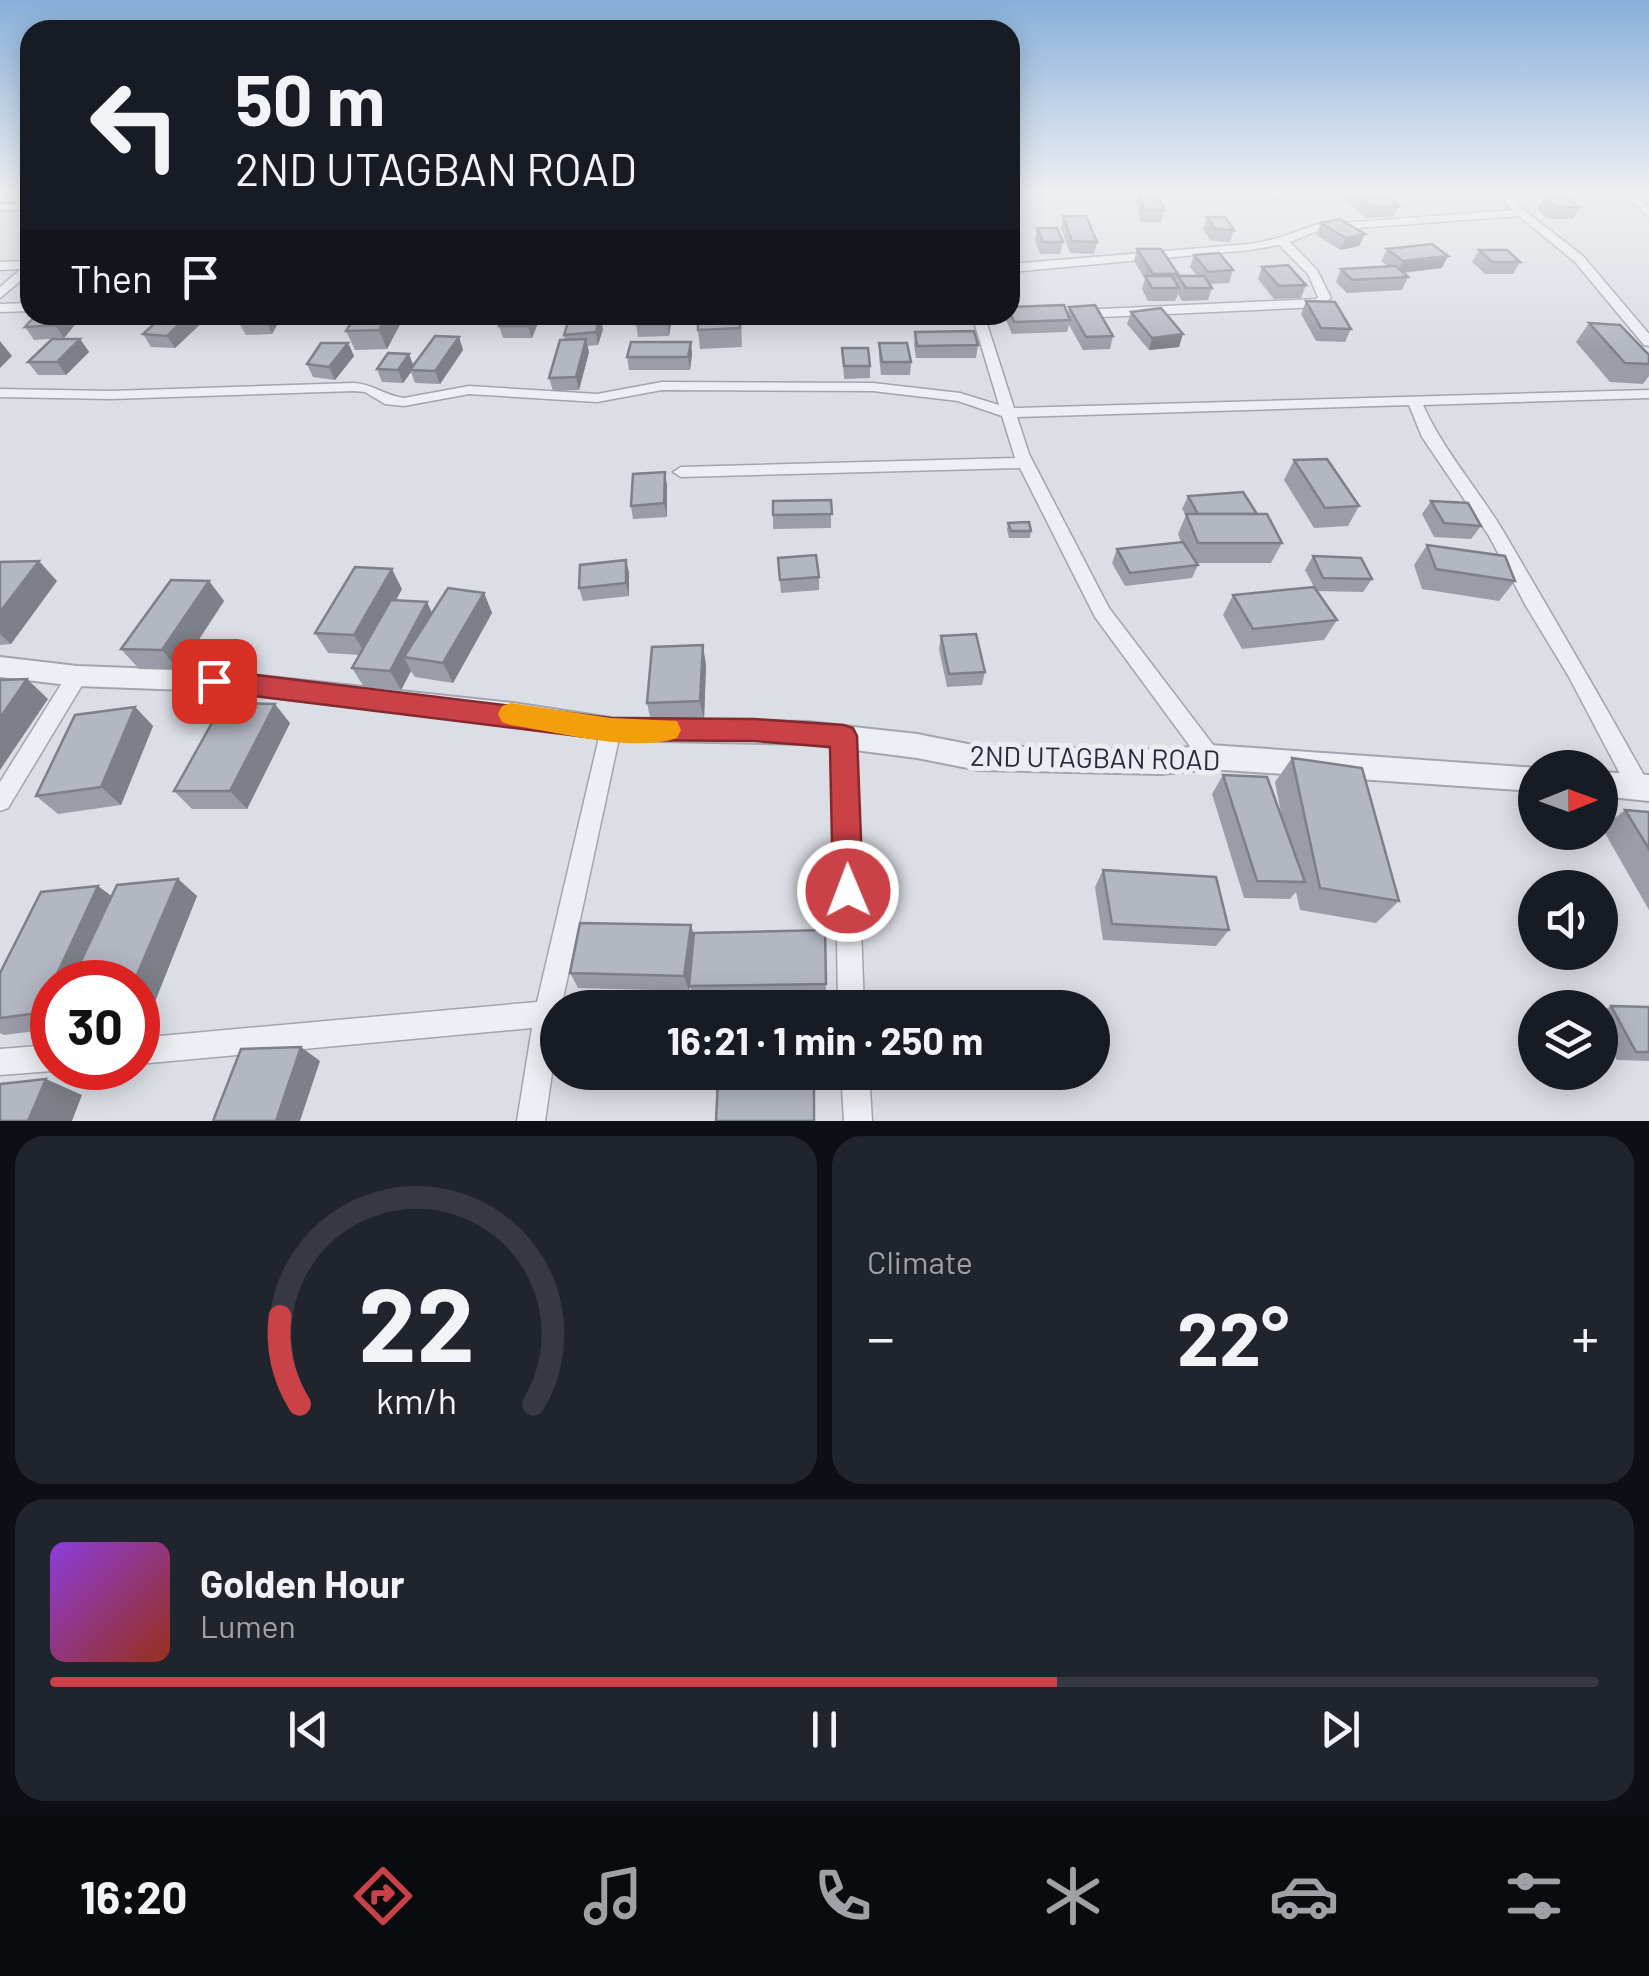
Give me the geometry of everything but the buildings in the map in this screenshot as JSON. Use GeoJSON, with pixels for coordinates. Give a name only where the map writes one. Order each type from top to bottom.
{"type":"FeatureCollection","features":[{"type":"Feature","properties":{"kind":"street"},"geometry":{"type":"LineString","coordinates":[[1020,267],[1249,244]]}},
{"type":"Feature","properties":{"kind":"street"},"geometry":{"type":"LineString","coordinates":[[1066,314],[1319,304],[1325,298],[1312,273],[1285,244]]}},
{"type":"Feature","properties":{"kind":"street"},"geometry":{"type":"LineString","coordinates":[[1559,244],[1578,259],[1649,342]]}},
{"type":"Feature","properties":{"kind":"street"},"geometry":{"type":"LineString","coordinates":[[0,294],[20,275]]}},
{"type":"Feature","properties":{"kind":"street"},"geometry":{"type":"LineString","coordinates":[[1020,315],[1046,314]]}},
{"type":"Feature","properties":{"kind":"street"},"geometry":{"type":"LineString","coordinates":[[981,325],[1026,463],[1102,612],[1210,758]]}},
{"type":"Feature","properties":{"kind":"street"},"geometry":{"type":"LineString","coordinates":[[960,397],[998,382]]}},
{"type":"Feature","properties":{"kind":"street"},"geometry":{"type":"LineString","coordinates":[[0,393],[170,394],[354,387],[368,388],[390,401],[404,402],[468,390],[597,398],[662,386],[819,385],[960,397],[1008,412],[1649,394]]}},
{"type":"Feature","properties":{"kind":"street"},"geometry":{"type":"LineString","coordinates":[[1414,401],[1430,436],[1496,534],[1532,602],[1644,788]]}},
{"type":"Feature","properties":{"kind":"street"},"geometry":{"type":"LineString","coordinates":[[681,472],[1026,463]]}},
{"type":"Feature","properties":{"kind":"street","name":"2ND UTAGBAN ROAD"},"geometry":{"type":"LineString","coordinates":[[0,668],[77,676],[214,681],[611,729],[754,730],[844,736],[978,758],[1161,762],[1210,758],[1518,779]]}},
{"type":"Feature","properties":{"kind":"street"},"geometry":{"type":"LineString","coordinates":[[0,801],[77,676]]}},
{"type":"Feature","properties":{"kind":"street"},"geometry":{"type":"LineString","coordinates":[[552,990],[611,729]]}},
{"type":"Feature","properties":{"kind":"street"},"geometry":{"type":"LineString","coordinates":[[844,736],[851,990]]}},
{"type":"Feature","properties":{"kind":"street"},"geometry":{"type":"LineString","coordinates":[[1618,786],[1644,788]]}},
{"type":"Feature","properties":{"kind":"street"},"geometry":{"type":"LineString","coordinates":[[160,1049],[540,1015]]}},
{"type":"Feature","properties":{"kind":"street"},"geometry":{"type":"LineString","coordinates":[[0,1062],[30,1060]]}},
{"type":"Feature","properties":{"kind":"street"},"geometry":{"type":"LineString","coordinates":[[531,1121],[540,1061]]}},
{"type":"Feature","properties":{"kind":"street"},"geometry":{"type":"LineString","coordinates":[[856,1090],[858,1121]]}},
{"type":"Feature","properties":{"kind":"slow traffic"},"geometry":{"type":"LineString","coordinates":[[511,714],[611,729],[668,730]]}},
{"type":"Feature","properties":{"kind":"route"},"geometry":{"type":"LineString","coordinates":[[214,681],[512,714],[611,729],[754,730],[844,736],[848,891]]}}]}
